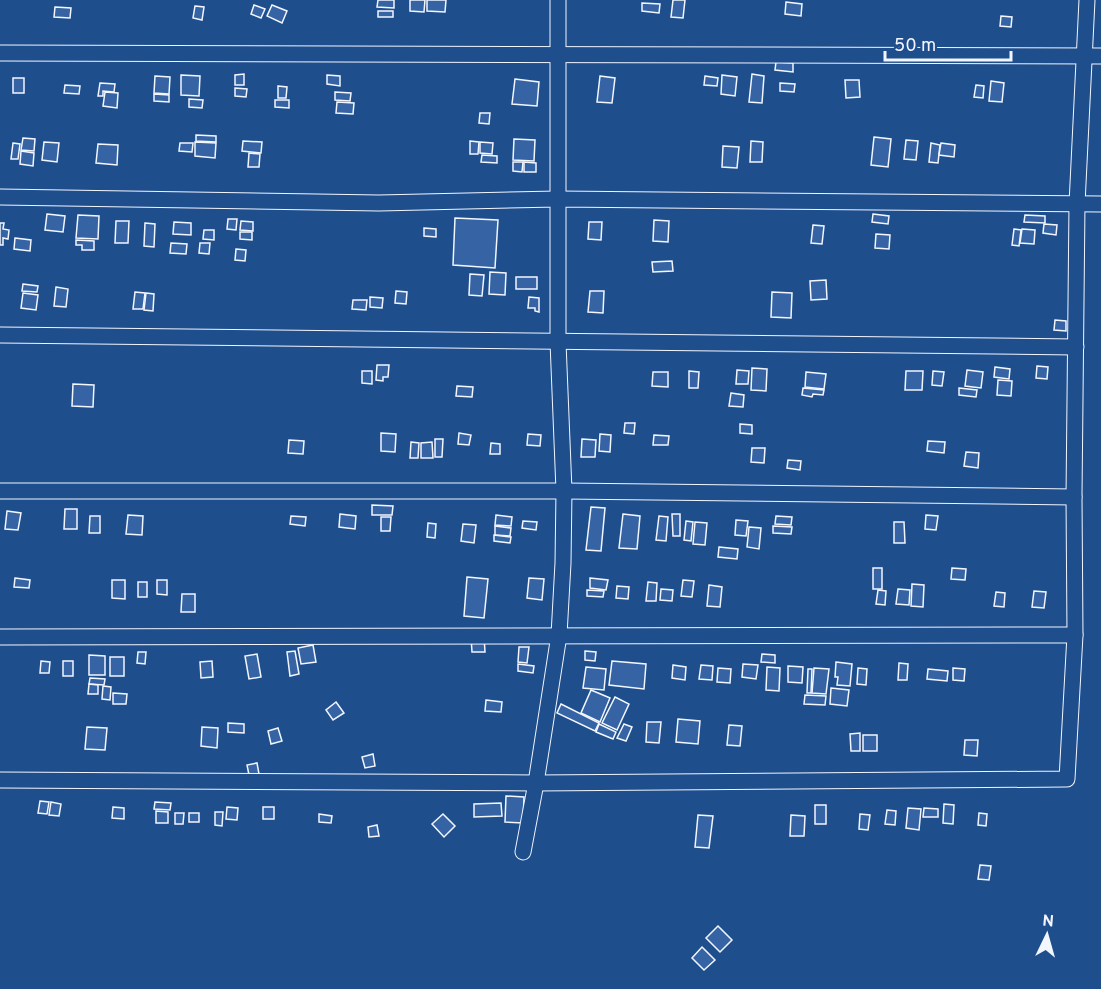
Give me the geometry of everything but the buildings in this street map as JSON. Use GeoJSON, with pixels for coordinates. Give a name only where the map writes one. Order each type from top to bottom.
{"type":"FeatureCollection","features":[{"type":"Feature","properties":{"kind":"street"},"geometry":{"type":"LineString","coordinates":[[523,852],[559,635],[563,563],[564,491],[558,342],[558,0]]}},
{"type":"Feature","properties":{"kind":"street"},"geometry":{"type":"LineString","coordinates":[[0,780],[536,783],[1066,779],[1075,635],[1077,204],[1087,0]]}},
{"type":"Feature","properties":{"kind":"street"},"geometry":{"type":"LineString","coordinates":[[0,52],[1101,56]]}},
{"type":"Feature","properties":{"kind":"street"},"geometry":{"type":"LineString","coordinates":[[0,197],[379,203],[558,199],[1101,204]]}},
{"type":"Feature","properties":{"kind":"street"},"geometry":{"type":"LineString","coordinates":[[0,335],[1076,346]]}},
{"type":"Feature","properties":{"kind":"street"},"geometry":{"type":"LineString","coordinates":[[0,491],[564,491],[1074,497]]}},
{"type":"Feature","properties":{"kind":"street"},"geometry":{"type":"LineString","coordinates":[[0,637],[1075,635]]}}]}
